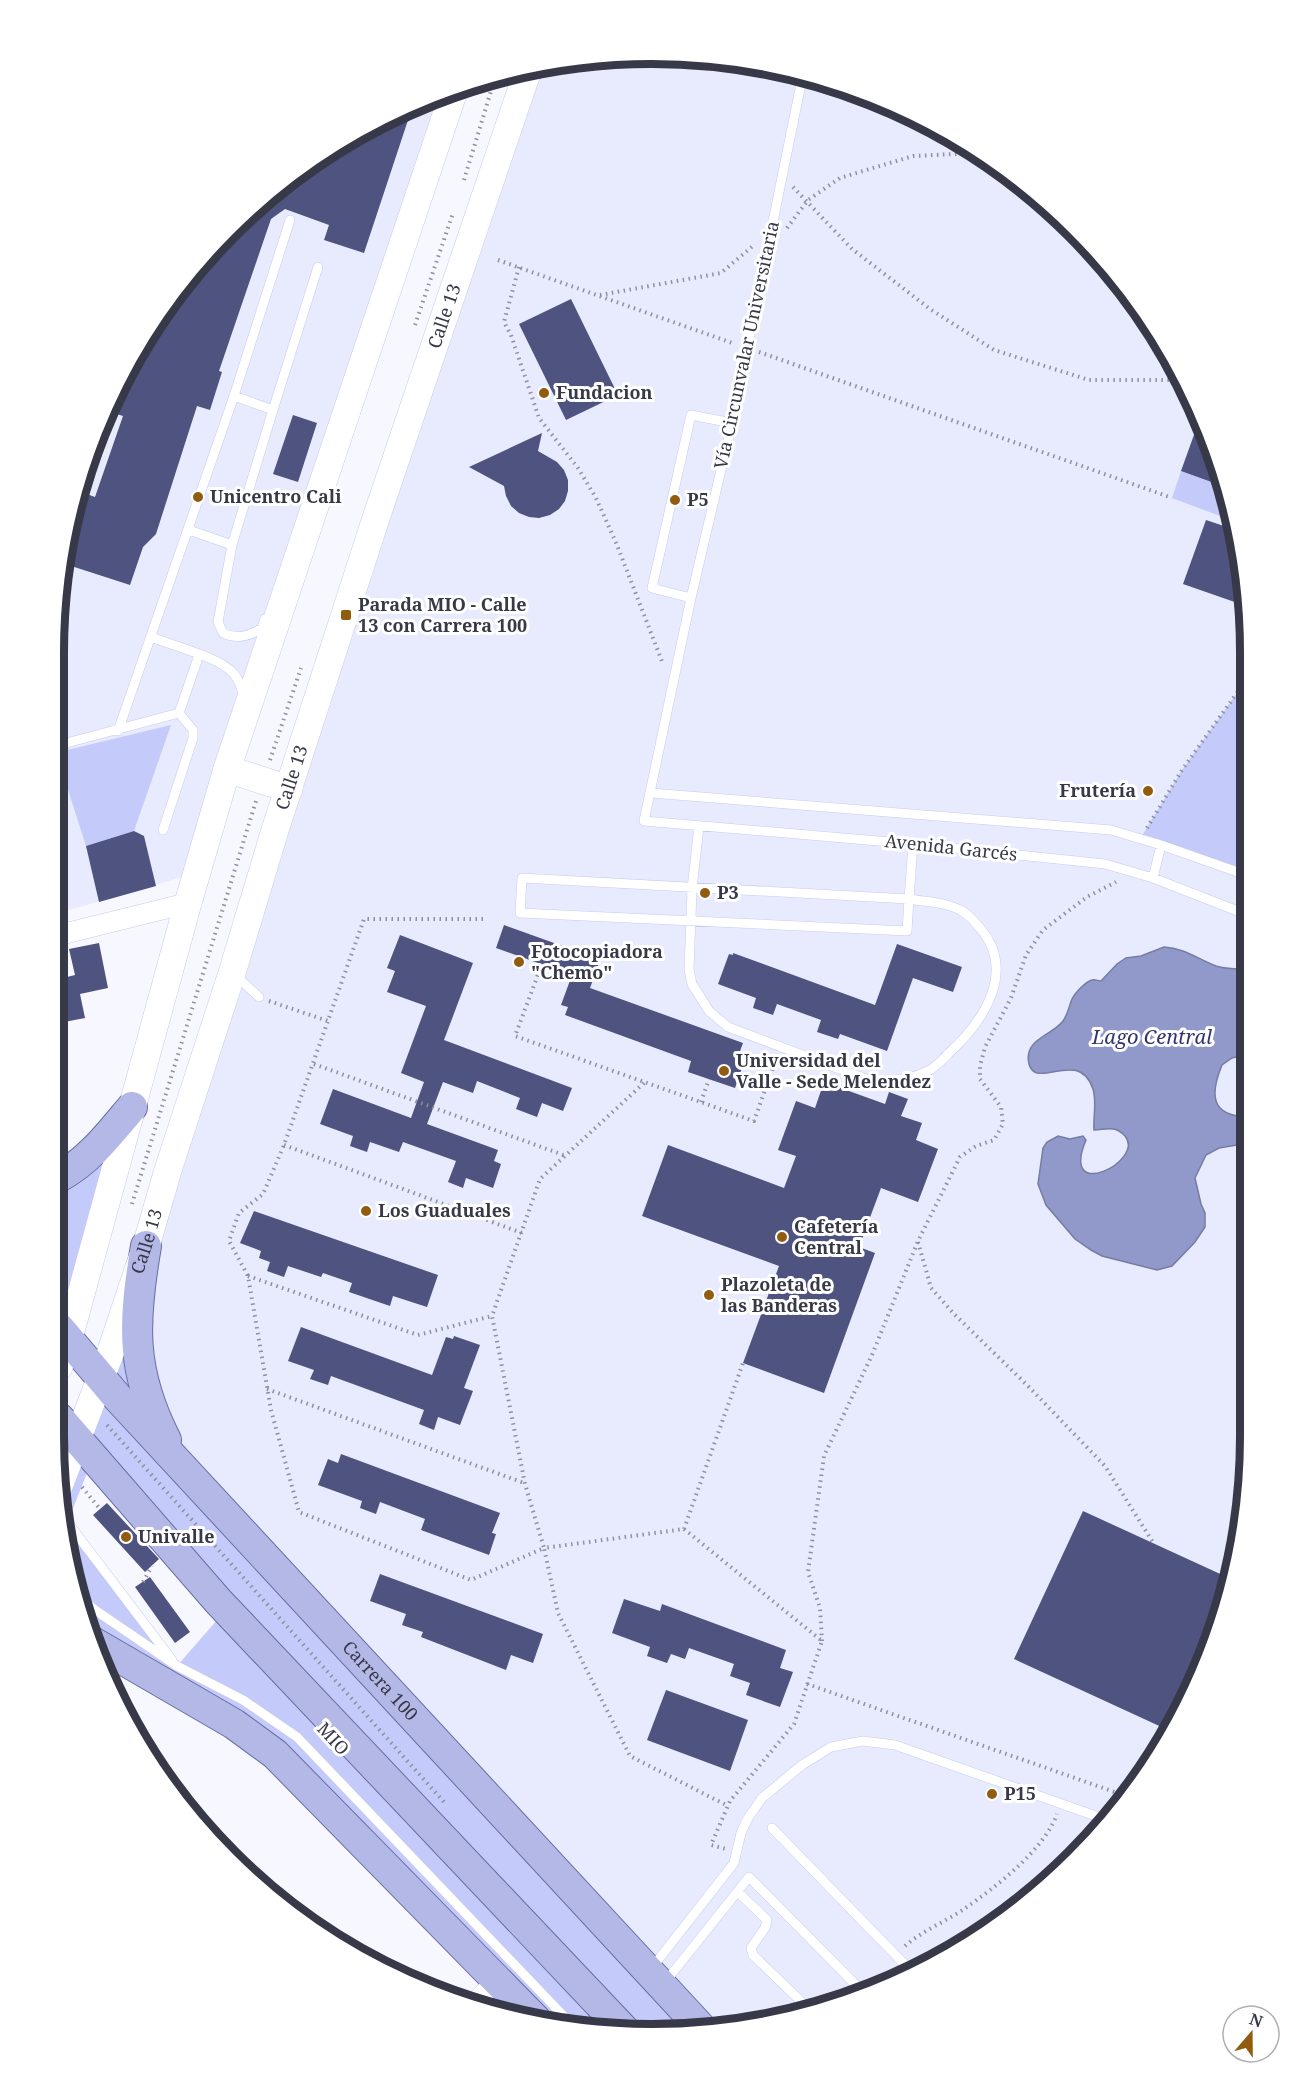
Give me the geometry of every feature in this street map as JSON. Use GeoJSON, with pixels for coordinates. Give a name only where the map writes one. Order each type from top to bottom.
{"type":"FeatureCollection","features":[{"type":"Feature","properties":{"kind":"main road","name":"Calle 13"},"geometry":{"type":"LineString","coordinates":[[70,1486],[70,1445],[90,1408],[146,1246],[288,789],[377,515],[525,79]]}},
{"type":"Feature","properties":{"kind":"main road"},"geometry":{"type":"LineString","coordinates":[[64,1333],[132,1107],[188,903],[227,769],[246,714],[285,574],[451,100]]}},
{"type":"Feature","properties":{"kind":"main road"},"geometry":{"type":"LineString","coordinates":[[227,769],[288,789]]}},
{"type":"Feature","properties":{"kind":"main road"},"geometry":{"type":"LineString","coordinates":[[64,1174],[101,1144],[132,1107]]}},
{"type":"Feature","properties":{"kind":"main road"},"geometry":{"type":"LineString","coordinates":[[146,1246],[139,1287],[136,1329],[140,1370],[153,1414],[174,1455],[203,1491]]}},
{"type":"Feature","properties":{"kind":"main road","name":"Carrera 100"},"geometry":{"type":"LineString","coordinates":[[64,1333],[100,1378],[203,1491],[695,2022]]}},
{"type":"Feature","properties":{"kind":"main road"},"geometry":{"type":"LineString","coordinates":[[70,1445],[218,1600],[633,2023]]}},
{"type":"Feature","properties":{"kind":"main road"},"geometry":{"type":"LineString","coordinates":[[107,1655],[234,1724],[275,1754],[526,2009]]}},
{"type":"Feature","properties":{"kind":"street"},"geometry":{"type":"LineString","coordinates":[[64,934],[188,903]]}},
{"type":"Feature","properties":{"kind":"street"},"geometry":{"type":"LineString","coordinates":[[480,1997],[498,1980]]}},
{"type":"Feature","properties":{"kind":"lane","name":"Vía Circunvalar Universitaria"},"geometry":{"type":"LineString","coordinates":[[644,821],[691,598],[732,423],[801,84]]}},
{"type":"Feature","properties":{"kind":"lane"},"geometry":{"type":"LineString","coordinates":[[118,731],[189,530],[290,220]]}},
{"type":"Feature","properties":{"kind":"lane"},"geometry":{"type":"LineString","coordinates":[[268,608],[262,627],[256,632],[239,637],[227,635],[220,630],[218,622],[232,545],[318,267]]}},
{"type":"Feature","properties":{"kind":"lane"},"geometry":{"type":"LineString","coordinates":[[234,396],[273,410]]}},
{"type":"Feature","properties":{"kind":"lane"},"geometry":{"type":"LineString","coordinates":[[691,598],[652,588],[691,415],[732,423]]}},
{"type":"Feature","properties":{"kind":"lane"},"geometry":{"type":"LineString","coordinates":[[189,530],[232,545]]}},
{"type":"Feature","properties":{"kind":"lane"},"geometry":{"type":"LineString","coordinates":[[151,637],[221,663],[234,674],[242,689],[246,714]]}},
{"type":"Feature","properties":{"kind":"lane"},"geometry":{"type":"LineString","coordinates":[[179,714],[199,655]]}},
{"type":"Feature","properties":{"kind":"lane"},"geometry":{"type":"LineString","coordinates":[[64,745],[179,714]]}},
{"type":"Feature","properties":{"kind":"lane"},"geometry":{"type":"LineString","coordinates":[[163,830],[193,738],[193,730],[179,714]]}},
{"type":"Feature","properties":{"kind":"lane","name":"Avenida Garcés"},"geometry":{"type":"LineString","coordinates":[[651,793],[1112,830],[1240,873]]}},
{"type":"Feature","properties":{"kind":"lane","name":"Avenida Garcés"},"geometry":{"type":"LineString","coordinates":[[644,821],[913,844],[1105,864],[1153,878],[1240,912]]}},
{"type":"Feature","properties":{"kind":"lane"},"geometry":{"type":"LineString","coordinates":[[699,826],[692,889],[691,921],[689,970],[692,984],[709,1011],[728,1027],[866,1079],[880,1081],[904,1080],[930,1070],[972,1030],[994,990],[997,963],[988,937],[963,912],[951,906],[909,899],[692,889],[522,878],[520,913],[691,921],[907,931],[909,899],[913,844]]}},
{"type":"Feature","properties":{"kind":"lane"},"geometry":{"type":"LineString","coordinates":[[1153,878],[1161,845]]}},
{"type":"Feature","properties":{"kind":"lane"},"geometry":{"type":"LineString","coordinates":[[232,973],[259,998]]}},
{"type":"Feature","properties":{"kind":"lane","name":"MIO"},"geometry":{"type":"LineString","coordinates":[[72,1527],[177,1666]]}},
{"type":"Feature","properties":{"kind":"lane","name":"MIO"},"geometry":{"type":"LineString","coordinates":[[90,1606],[177,1666],[243,1700],[297,1737],[564,2016]]}},
{"type":"Feature","properties":{"kind":"lane"},"geometry":{"type":"LineString","coordinates":[[656,1978],[734,1863],[735,1852],[748,1818],[762,1798],[816,1755],[831,1747],[849,1743],[879,1742],[895,1745],[1100,1817]]}},
{"type":"Feature","properties":{"kind":"lane"},"geometry":{"type":"LineString","coordinates":[[772,1828],[906,1966]]}},
{"type":"Feature","properties":{"kind":"lane"},"geometry":{"type":"LineString","coordinates":[[656,1978],[738,1892],[749,1877],[857,1986]]}},
{"type":"Feature","properties":{"kind":"lane"},"geometry":{"type":"LineString","coordinates":[[738,1892],[767,1920],[765,1928],[751,1948],[753,1954],[803,2003]]}},
{"type":"Feature","properties":{"kind":"path"},"geometry":{"type":"LineString","coordinates":[[767,255],[808,200],[840,178],[913,156],[963,154]]}},
{"type":"Feature","properties":{"kind":"path"},"geometry":{"type":"LineString","coordinates":[[782,176],[808,200],[852,249],[930,309],[994,350],[1089,380],[1173,380]]}},
{"type":"Feature","properties":{"kind":"path"},"geometry":{"type":"LineString","coordinates":[[599,295],[721,273],[770,232]]}},
{"type":"Feature","properties":{"kind":"path"},"geometry":{"type":"LineString","coordinates":[[498,260],[1172,498]]}},
{"type":"Feature","properties":{"kind":"path"},"geometry":{"type":"LineString","coordinates":[[519,267],[504,322],[511,335],[539,417],[578,468],[596,498],[672,687]]}},
{"type":"Feature","properties":{"kind":"path"},"geometry":{"type":"LineString","coordinates":[[1140,839],[1182,771],[1240,690]]}},
{"type":"Feature","properties":{"kind":"path"},"geometry":{"type":"LineString","coordinates":[[735,1852],[711,1845],[728,1806],[794,1724],[822,1641],[820,1608],[808,1572],[824,1456],[872,1355],[918,1241],[960,1157],[976,1146],[994,1140],[1003,1124],[1001,1107],[980,1078],[980,1066],[985,1047],[1011,998],[1026,955],[1043,930],[1087,897],[1122,880],[1132,872]]}},
{"type":"Feature","properties":{"kind":"path"},"geometry":{"type":"LineString","coordinates":[[483,919],[364,919],[284,1145],[263,1194],[239,1213],[230,1241],[248,1276],[267,1389],[299,1512],[471,1580],[544,1548],[684,1529],[822,1641]]}},
{"type":"Feature","properties":{"kind":"path"},"geometry":{"type":"LineString","coordinates":[[542,964],[515,1036],[644,1083],[754,1121],[780,1047]]}},
{"type":"Feature","properties":{"kind":"path"},"geometry":{"type":"LineString","coordinates":[[259,998],[328,1021]]}},
{"type":"Feature","properties":{"kind":"path"},"geometry":{"type":"LineString","coordinates":[[314,1064],[566,1156]]}},
{"type":"Feature","properties":{"kind":"path"},"geometry":{"type":"LineString","coordinates":[[700,1102],[709,1079]]}},
{"type":"Feature","properties":{"kind":"path"},"geometry":{"type":"LineString","coordinates":[[644,1083],[540,1179],[492,1316],[525,1484],[544,1548],[558,1613],[630,1756],[728,1806]]}},
{"type":"Feature","properties":{"kind":"path"},"geometry":{"type":"LineString","coordinates":[[284,1145],[522,1233]]}},
{"type":"Feature","properties":{"kind":"path"},"geometry":{"type":"LineString","coordinates":[[918,1241],[931,1288],[1105,1466],[1154,1544]]}},
{"type":"Feature","properties":{"kind":"path"},"geometry":{"type":"LineString","coordinates":[[248,1276],[418,1335],[492,1316]]}},
{"type":"Feature","properties":{"kind":"path"},"geometry":{"type":"LineString","coordinates":[[684,1529],[743,1363]]}},
{"type":"Feature","properties":{"kind":"path"},"geometry":{"type":"LineString","coordinates":[[267,1389],[525,1484]]}},
{"type":"Feature","properties":{"kind":"path"},"geometry":{"type":"LineString","coordinates":[[90,1408],[448,1806]]}},
{"type":"Feature","properties":{"kind":"path"},"geometry":{"type":"LineString","coordinates":[[70,1486],[100,1509]]}},
{"type":"Feature","properties":{"kind":"path"},"geometry":{"type":"LineString","coordinates":[[143,1582],[152,1566]]}},
{"type":"Feature","properties":{"kind":"path"},"geometry":{"type":"LineString","coordinates":[[807,1684],[1119,1793]]}},
{"type":"Feature","properties":{"kind":"path"},"geometry":{"type":"LineString","coordinates":[[895,1955],[910,1941],[964,1909],[1026,1859],[1051,1829],[1061,1803]]}},
{"type":"Feature","properties":{"kind":"shaded area","name":"Universidad del Valle - Sede Melendez"},"geometry":{"type":"Polygon","coordinates":[[[652,64],[729,70],[805,85],[878,109],[913,125],[979,164],[1040,210],[1095,265],[1119,295],[1162,359],[1180,392],[1196,427],[1220,500],[1229,538],[1239,614],[1240,1436],[1235,1512],[1220,1588],[1196,1661],[1162,1730],[1119,1793],[1095,1823],[1040,1878],[1010,1902],[946,1945],[913,1963],[878,1979],[805,2003],[767,2012],[695,2022],[174,1455],[139,1287],[525,79],[576,70],[652,64]]]}},
{"type":"Feature","properties":{"kind":"shaded area","name":"Unicentro Cali"},"geometry":{"type":"Polygon","coordinates":[[[451,100],[196,873],[64,912],[66,614],[76,538],[96,463],[109,427],[143,358],[186,295],[237,237],[265,210],[326,164],[392,125],[451,100]]]}},
{"type":"Feature","properties":{"kind":"shaded area"},"geometry":{"type":"Polygon","coordinates":[[[1181,471],[1215,484],[1224,517],[1172,498],[1181,471]]]}},
{"type":"Feature","properties":{"kind":"shaded area"},"geometry":{"type":"Polygon","coordinates":[[[1240,689],[1240,873],[1140,839],[1182,770],[1240,689]]]}},
{"type":"Feature","properties":{"kind":"shaded area"},"geometry":{"type":"Polygon","coordinates":[[[171,725],[134,831],[86,846],[64,777],[64,751],[171,725]]]}},
{"type":"Feature","properties":{"kind":"shaded area"},"geometry":{"type":"Polygon","coordinates":[[[132,1107],[64,1349],[64,1172],[132,1107]]]}},
{"type":"Feature","properties":{"kind":"shaded area"},"geometry":{"type":"Polygon","coordinates":[[[146,1246],[153,1414],[696,2022],[652,2024],[614,2022],[525,2009],[275,1754],[101,1638],[85,1588],[72,1527],[177,1666],[218,1619],[87,1473],[70,1515],[66,1468],[146,1246]]]}},
{"type":"Feature","properties":{"kind":"water","name":"Lago Central"},"geometry":{"type":"Polygon","coordinates":[[[1164,947],[1184,952],[1216,966],[1240,970],[1240,1056],[1222,1065],[1215,1094],[1220,1108],[1226,1113],[1240,1116],[1240,1145],[1219,1148],[1206,1155],[1195,1178],[1205,1213],[1205,1227],[1195,1242],[1172,1266],[1157,1270],[1102,1256],[1091,1250],[1075,1239],[1046,1205],[1038,1184],[1043,1148],[1047,1142],[1058,1136],[1070,1139],[1083,1136],[1086,1140],[1081,1159],[1084,1170],[1092,1173],[1115,1165],[1124,1156],[1128,1146],[1125,1136],[1118,1130],[1094,1130],[1094,1094],[1087,1077],[1078,1071],[1040,1073],[1033,1071],[1028,1056],[1034,1043],[1063,1021],[1072,999],[1083,985],[1092,980],[1101,981],[1126,958],[1141,956],[1164,947]]]}},
{"type":"Feature","properties":{"kind":"building"},"geometry":{"type":"Polygon","coordinates":[[[409,117],[364,253],[324,240],[329,225],[285,209],[271,219],[219,371],[222,372],[210,410],[197,406],[156,534],[143,547],[130,585],[72,566],[87,494],[95,497],[123,416],[115,414],[123,396],[126,397],[143,358],[164,326],[210,265],[237,237],[265,210],[326,164],[359,143],[409,117]]]}},
{"type":"Feature","properties":{"kind":"building"},"geometry":{"type":"Polygon","coordinates":[[[571,299],[618,395],[566,420],[519,324],[571,299]]]}},
{"type":"Feature","properties":{"kind":"building"},"geometry":{"type":"Polygon","coordinates":[[[293,415],[317,423],[298,482],[273,474],[293,415]]]}},
{"type":"Feature","properties":{"kind":"building"},"geometry":{"type":"Polygon","coordinates":[[[1196,428],[1215,483],[1181,471],[1196,428]]]}},
{"type":"Feature","properties":{"kind":"building"},"geometry":{"type":"Polygon","coordinates":[[[542,433],[538,451],[557,462],[564,470],[568,480],[568,491],[559,509],[539,518],[519,513],[511,506],[504,486],[469,467],[542,433]]]}},
{"type":"Feature","properties":{"kind":"building"},"geometry":{"type":"Polygon","coordinates":[[[1206,520],[1226,527],[1238,603],[1183,584],[1206,520]]]}},
{"type":"Feature","properties":{"kind":"building"},"geometry":{"type":"Polygon","coordinates":[[[134,831],[144,836],[156,886],[99,902],[86,846],[134,831]]]}},
{"type":"Feature","properties":{"kind":"building"},"geometry":{"type":"Polygon","coordinates":[[[504,925],[582,953],[584,948],[602,955],[590,988],[743,1043],[736,1062],[743,1065],[735,1088],[688,1072],[691,1061],[565,1015],[568,1007],[561,1005],[572,975],[496,948],[504,925]]]}},
{"type":"Feature","properties":{"kind":"building"},"geometry":{"type":"Polygon","coordinates":[[[400,935],[473,963],[444,1040],[572,1088],[563,1111],[542,1103],[537,1117],[516,1109],[520,1098],[477,1081],[473,1093],[443,1082],[427,1124],[498,1150],[494,1161],[501,1164],[493,1188],[466,1178],[463,1188],[448,1182],[456,1161],[403,1142],[399,1152],[370,1142],[367,1152],[350,1146],[353,1136],[320,1124],[333,1089],[411,1118],[424,1082],[401,1073],[426,1006],[387,992],[395,971],[387,968],[400,935]]]}},
{"type":"Feature","properties":{"kind":"building"},"geometry":{"type":"Polygon","coordinates":[[[99,943],[108,988],[80,994],[85,1018],[64,1022],[64,978],[75,975],[69,949],[99,943]]]}},
{"type":"Feature","properties":{"kind":"building"},"geometry":{"type":"Polygon","coordinates":[[[897,944],[962,967],[953,992],[913,978],[887,1051],[840,1034],[838,1039],[817,1032],[821,1020],[777,1004],[773,1015],[753,1008],[756,998],[718,984],[729,954],[733,955],[733,953],[875,1005],[897,944]]]}},
{"type":"Feature","properties":{"kind":"building","name":"Cafetería Central"},"geometry":{"type":"Polygon","coordinates":[[[824,1082],[885,1104],[889,1092],[908,1099],[901,1116],[922,1123],[916,1140],[938,1149],[918,1202],[881,1188],[859,1247],[875,1253],[824,1393],[743,1363],[779,1266],[642,1216],[668,1145],[784,1188],[796,1156],[778,1150],[796,1101],[815,1108],[824,1082]]]}},
{"type":"Feature","properties":{"kind":"building"},"geometry":{"type":"Polygon","coordinates":[[[254,1211],[438,1275],[427,1307],[393,1296],[390,1306],[349,1292],[352,1283],[323,1273],[321,1277],[288,1266],[284,1277],[267,1271],[270,1262],[259,1258],[261,1251],[240,1243],[254,1211]]]}},
{"type":"Feature","properties":{"kind":"building"},"geometry":{"type":"Polygon","coordinates":[[[301,1327],[432,1375],[446,1337],[453,1339],[454,1336],[480,1345],[464,1388],[473,1391],[460,1425],[438,1417],[434,1430],[419,1424],[424,1410],[331,1376],[328,1385],[310,1379],[314,1370],[288,1361],[301,1327]]]}},
{"type":"Feature","properties":{"kind":"building"},"geometry":{"type":"Polygon","coordinates":[[[341,1454],[500,1513],[492,1533],[496,1534],[489,1555],[421,1530],[425,1519],[380,1502],[376,1514],[360,1508],[362,1501],[318,1485],[328,1459],[338,1463],[341,1454]]]}},
{"type":"Feature","properties":{"kind":"building","name":"Univalle"},"geometry":{"type":"Polygon","coordinates":[[[107,1503],[159,1559],[145,1572],[93,1515],[107,1503]]]}},
{"type":"Feature","properties":{"kind":"building"},"geometry":{"type":"Polygon","coordinates":[[[1083,1511],[1223,1575],[1196,1661],[1163,1728],[1014,1659],[1083,1511]]]}},
{"type":"Feature","properties":{"kind":"building"},"geometry":{"type":"Polygon","coordinates":[[[380,1574],[543,1634],[533,1663],[511,1655],[506,1670],[421,1637],[423,1632],[402,1625],[406,1614],[370,1601],[380,1574]]]}},
{"type":"Feature","properties":{"kind":"building","name":"Univalle"},"geometry":{"type":"Polygon","coordinates":[[[150,1577],[190,1632],[175,1643],[135,1587],[150,1577]]]}},
{"type":"Feature","properties":{"kind":"building"},"geometry":{"type":"Polygon","coordinates":[[[624,1599],[660,1611],[662,1604],[786,1650],[780,1668],[793,1672],[780,1707],[746,1695],[750,1683],[730,1676],[734,1664],[689,1648],[685,1659],[671,1654],[667,1663],[647,1656],[650,1647],[612,1633],[624,1599]]]}},
{"type":"Feature","properties":{"kind":"building"},"geometry":{"type":"Polygon","coordinates":[[[666,1690],[748,1720],[730,1771],[647,1740],[666,1690]]]}},
{"type":"Feature","properties":{"kind":"place","name":"Fundacion"},"geometry":{"type":"Point","coordinates":[544,393]}},
{"type":"Feature","properties":{"kind":"place","name":"Unicentro Cali"},"geometry":{"type":"Point","coordinates":[198,497]}},
{"type":"Feature","properties":{"kind":"place","name":"P5"},"geometry":{"type":"Point","coordinates":[675,500]}},
{"type":"Feature","properties":{"kind":"place","name":"Parada MIO - Calle 13 con Carrera 100"},"geometry":{"type":"Point","coordinates":[346,615]}},
{"type":"Feature","properties":{"kind":"place","name":"Frutería"},"geometry":{"type":"Point","coordinates":[1148,791]}},
{"type":"Feature","properties":{"kind":"place","name":"P3"},"geometry":{"type":"Point","coordinates":[705,893]}},
{"type":"Feature","properties":{"kind":"place","name":"Fotocopiadora \"Chemo\""},"geometry":{"type":"Point","coordinates":[519,962]}},
{"type":"Feature","properties":{"kind":"place","name":"Universidad del Valle - Sede Melendez"},"geometry":{"type":"Point","coordinates":[724,1071]}},
{"type":"Feature","properties":{"kind":"place","name":"Los Guaduales"},"geometry":{"type":"Point","coordinates":[366,1211]}},
{"type":"Feature","properties":{"kind":"place","name":"Cafetería Central"},"geometry":{"type":"Point","coordinates":[782,1237]}},
{"type":"Feature","properties":{"kind":"place","name":"Plazoleta de las Banderas"},"geometry":{"type":"Point","coordinates":[709,1295]}},
{"type":"Feature","properties":{"kind":"place","name":"Univalle"},"geometry":{"type":"Point","coordinates":[126,1537]}},
{"type":"Feature","properties":{"kind":"place","name":"P15"},"geometry":{"type":"Point","coordinates":[992,1794]}}]}
